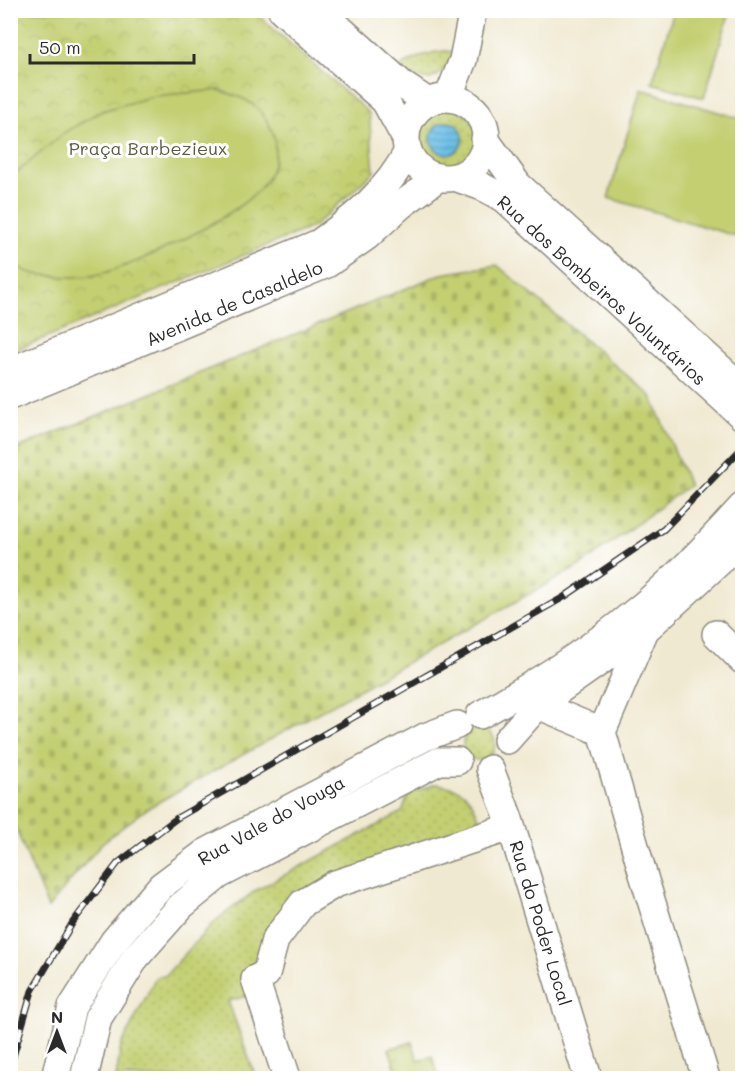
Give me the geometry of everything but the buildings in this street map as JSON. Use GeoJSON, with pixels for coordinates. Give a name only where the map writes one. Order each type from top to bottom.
{"type":"FeatureCollection","features":[{"type":"Feature","properties":{"kind":"street","name":"Rua dos Bombeiros Voluntários"},"geometry":{"type":"LineString","coordinates":[[282,10],[385,101],[420,168],[483,187],[504,199],[671,337],[742,388]]}},
{"type":"Feature","properties":{"kind":"street","name":"Rua dos Bombeiros Voluntários"},"geometry":{"type":"LineString","coordinates":[[319,10],[404,86],[438,100],[460,101],[471,107],[479,116],[486,139],[518,185],[671,337],[742,416]]}},
{"type":"Feature","properties":{"kind":"street"},"geometry":{"type":"LineString","coordinates":[[407,145],[407,127],[412,117],[419,108],[438,100],[463,60],[473,10]]}},
{"type":"Feature","properties":{"kind":"street"},"geometry":{"type":"LineString","coordinates":[[447,177],[467,172],[477,163],[486,139]]}},
{"type":"Feature","properties":{"kind":"street","name":"Avenida de Casaldelo"},"geometry":{"type":"LineString","coordinates":[[10,371],[318,243],[351,220],[381,191],[399,169],[407,145]]}},
{"type":"Feature","properties":{"kind":"street","name":"Avenida de Casaldelo"},"geometry":{"type":"LineString","coordinates":[[10,396],[327,264],[366,237],[400,206],[447,177]]}},
{"type":"Feature","properties":{"kind":"street","name":"Rua Vale do Vouga"},"geometry":{"type":"LineString","coordinates":[[55,1078],[72,1007],[114,941],[161,886],[205,853],[425,737],[469,720],[526,689],[632,615],[704,548],[742,507]]}},
{"type":"Feature","properties":{"kind":"street"},"geometry":{"type":"LineString","coordinates":[[507,740],[538,705],[645,630],[718,563],[742,537]]}},
{"type":"Feature","properties":{"kind":"street"},"geometry":{"type":"LineString","coordinates":[[645,630],[602,732],[706,1078]]}},
{"type":"Feature","properties":{"kind":"street"},"geometry":{"type":"LineString","coordinates":[[716,634],[742,660]]}},
{"type":"Feature","properties":{"kind":"street"},"geometry":{"type":"LineString","coordinates":[[538,705],[602,732]]}},
{"type":"Feature","properties":{"kind":"street"},"geometry":{"type":"LineString","coordinates":[[469,720],[496,721],[507,740],[502,761],[490,769],[476,772],[462,766],[457,761],[450,741],[469,720]]}},
{"type":"Feature","properties":{"kind":"street","name":"Rua Vale do Vouga"},"geometry":{"type":"LineString","coordinates":[[84,1078],[98,1018],[136,957],[181,906],[219,875],[439,761],[457,761]]}},
{"type":"Feature","properties":{"kind":"street","name":"Rua do Poder Local"},"geometry":{"type":"LineString","coordinates":[[490,769],[511,828],[588,1078]]}},
{"type":"Feature","properties":{"kind":"street"},"geometry":{"type":"LineString","coordinates":[[287,1078],[255,979],[266,974],[275,940],[303,903],[335,884],[511,828]]}},
{"type":"Feature","properties":{"kind":"green space","name":"Praça Barbezieux"},"geometry":{"type":"Polygon","coordinates":[[[11,11],[253,11],[369,113],[374,172],[314,226],[11,352],[11,11]]]}},
{"type":"Feature","properties":{"kind":"green space"},"geometry":{"type":"Polygon","coordinates":[[[674,11],[730,11],[704,98],[652,83],[674,11]]]}},
{"type":"Feature","properties":{"kind":"green space"},"geometry":{"type":"Polygon","coordinates":[[[444,51],[454,52],[444,70],[432,78],[417,78],[400,67],[421,56],[444,51]]]}},
{"type":"Feature","properties":{"kind":"green space"},"geometry":{"type":"Polygon","coordinates":[[[641,89],[742,119],[742,238],[608,198],[641,89]]]}},
{"type":"Feature","properties":{"kind":"green space"},"geometry":{"type":"Polygon","coordinates":[[[219,90],[242,98],[257,108],[273,134],[275,154],[272,167],[263,185],[250,198],[185,239],[114,270],[90,276],[65,277],[34,274],[17,265],[13,258],[10,237],[10,180],[13,176],[65,132],[102,111],[154,96],[219,90]]]}},
{"type":"Feature","properties":{"kind":"green space"},"geometry":{"type":"Polygon","coordinates":[[[446,107],[458,109],[468,116],[475,126],[477,138],[475,150],[468,160],[458,167],[446,169],[434,167],[424,160],[417,150],[415,138],[417,126],[424,116],[434,109],[446,107]]]}},
{"type":"Feature","properties":{"kind":"green space"},"geometry":{"type":"Polygon","coordinates":[[[497,265],[651,396],[689,485],[581,565],[148,808],[102,843],[48,908],[11,817],[11,451],[441,274],[497,265]]]}},
{"type":"Feature","properties":{"kind":"green space"},"geometry":{"type":"Polygon","coordinates":[[[479,728],[490,733],[495,744],[490,755],[479,760],[468,755],[463,744],[468,733],[479,728]]]}},
{"type":"Feature","properties":{"kind":"green space"},"geometry":{"type":"Polygon","coordinates":[[[436,784],[455,788],[467,795],[482,825],[334,877],[259,969],[241,976],[250,995],[228,1001],[256,1078],[116,1078],[121,1046],[156,977],[165,976],[214,922],[255,891],[402,812],[409,793],[436,784]]]}},
{"type":"Feature","properties":{"kind":"green space"},"geometry":{"type":"Polygon","coordinates":[[[412,1042],[418,1060],[432,1056],[439,1078],[399,1078],[389,1049],[412,1042]]]}},
{"type":"Feature","properties":{"kind":"water"},"geometry":{"type":"Polygon","coordinates":[[[447,122],[458,127],[463,138],[458,149],[447,154],[436,149],[431,138],[436,127],[447,122]]]}},
{"type":"Feature","properties":{"kind":"railway"},"geometry":{"type":"LineString","coordinates":[[10,1067],[32,991],[73,922],[118,863],[177,818],[564,597],[664,529],[742,448]]}}]}
